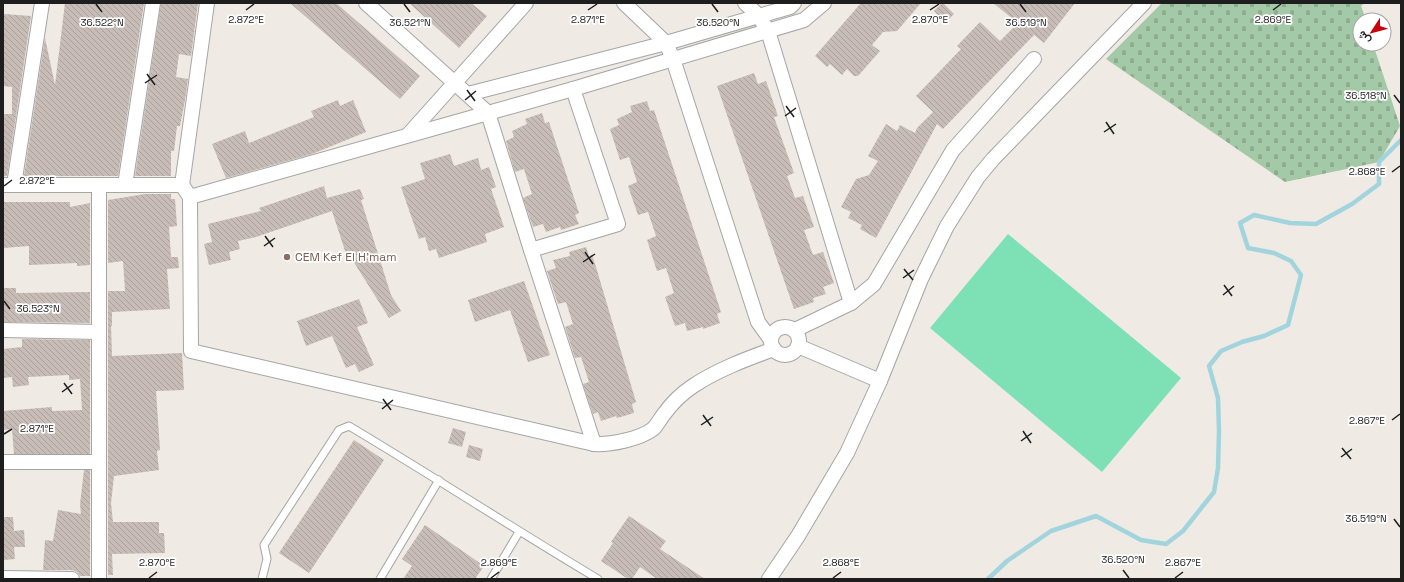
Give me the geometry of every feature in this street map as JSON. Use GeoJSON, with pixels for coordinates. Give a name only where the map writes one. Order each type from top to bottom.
{"type":"FeatureCollection","features":[{"type":"Feature","properties":{"kind":"street"},"geometry":{"type":"LineString","coordinates":[[42,3],[8,185],[182,185]]}},
{"type":"Feature","properties":{"kind":"street"},"geometry":{"type":"LineString","coordinates":[[125,185],[153,3]]}},
{"type":"Feature","properties":{"kind":"street"},"geometry":{"type":"LineString","coordinates":[[206,3],[182,185],[190,197],[191,351],[594,444],[606,445],[647,433],[654,428],[678,397],[693,386],[772,345]]}},
{"type":"Feature","properties":{"kind":"street"},"geometry":{"type":"LineString","coordinates":[[366,3],[488,113],[594,444]]}},
{"type":"Feature","properties":{"kind":"street"},"geometry":{"type":"LineString","coordinates":[[408,135],[526,3]]}},
{"type":"Feature","properties":{"kind":"street"},"geometry":{"type":"LineString","coordinates":[[624,3],[666,43],[673,59],[758,322],[772,345],[782,355],[792,353],[798,346],[799,338],[795,330],[787,326],[778,328],[772,335],[772,345]]}},
{"type":"Feature","properties":{"kind":"street"},"geometry":{"type":"LineString","coordinates":[[745,3],[758,15],[768,31],[851,303]]}},
{"type":"Feature","properties":{"kind":"street"},"geometry":{"type":"LineString","coordinates":[[468,94],[666,43],[790,6],[794,3]]}},
{"type":"Feature","properties":{"kind":"street"},"geometry":{"type":"LineString","coordinates":[[190,197],[573,89],[804,20],[824,3]]}},
{"type":"Feature","properties":{"kind":"street"},"geometry":{"type":"LineString","coordinates":[[769,579],[798,536],[847,453],[880,381],[921,279],[947,226],[978,177],[993,159],[1144,3]]}},
{"type":"Feature","properties":{"kind":"street"},"geometry":{"type":"LineString","coordinates":[[795,330],[851,303],[874,284],[953,150],[1034,59]]}},
{"type":"Feature","properties":{"kind":"street"},"geometry":{"type":"LineString","coordinates":[[531,250],[618,224],[573,89]]}},
{"type":"Feature","properties":{"kind":"street"},"geometry":{"type":"LineString","coordinates":[[99,185],[99,579]]}},
{"type":"Feature","properties":{"kind":"street"},"geometry":{"type":"LineString","coordinates":[[3,330],[99,332]]}},
{"type":"Feature","properties":{"kind":"street"},"geometry":{"type":"LineString","coordinates":[[798,346],[880,381]]}},
{"type":"Feature","properties":{"kind":"street"},"geometry":{"type":"LineString","coordinates":[[3,462],[99,462]]}},
{"type":"Feature","properties":{"kind":"street"},"geometry":{"type":"LineString","coordinates":[[3,578],[72,579]]}},
{"type":"Feature","properties":{"kind":"lane"},"geometry":{"type":"LineString","coordinates":[[262,579],[267,559],[264,545],[339,430],[349,426],[439,480],[519,532],[598,579]]}},
{"type":"Feature","properties":{"kind":"lane"},"geometry":{"type":"LineString","coordinates":[[380,579],[439,480]]}},
{"type":"Feature","properties":{"kind":"lane"},"geometry":{"type":"LineString","coordinates":[[491,579],[519,532]]}},
{"type":"Feature","properties":{"kind":"green space"},"geometry":{"type":"Polygon","coordinates":[[[1162,3],[1364,3],[1361,6],[1363,12],[1352,12],[1352,52],[1376,52],[1400,126],[1379,162],[1285,182],[1106,59],[1162,3]]]}},
{"type":"Feature","properties":{"kind":"green space"},"geometry":{"type":"Polygon","coordinates":[[[1008,234],[1181,378],[1102,472],[930,328],[1008,234]]]}},
{"type":"Feature","properties":{"kind":"building"},"geometry":{"type":"Polygon","coordinates":[[[65,3],[144,3],[118,176],[24,176],[45,38],[55,85],[65,3]]]}},
{"type":"Feature","properties":{"kind":"building"},"geometry":{"type":"Polygon","coordinates":[[[161,3],[198,3],[191,56],[179,54],[176,77],[188,79],[185,100],[180,126],[177,126],[174,151],[171,151],[171,176],[135,176],[161,3]]]}},
{"type":"Feature","properties":{"kind":"building"},"geometry":{"type":"Polygon","coordinates":[[[290,3],[336,3],[420,76],[400,99],[290,3]]]}},
{"type":"Feature","properties":{"kind":"building"},"geometry":{"type":"Polygon","coordinates":[[[409,3],[471,3],[487,16],[459,48],[409,3]]]}},
{"type":"Feature","properties":{"kind":"building"},"geometry":{"type":"Polygon","coordinates":[[[861,3],[921,3],[897,31],[883,32],[872,45],[880,51],[858,76],[854,76],[847,69],[842,75],[830,64],[827,67],[815,56],[861,3]]]}},
{"type":"Feature","properties":{"kind":"building"},"geometry":{"type":"Polygon","coordinates":[[[942,3],[954,14],[945,23],[934,11],[942,3]]]}},
{"type":"Feature","properties":{"kind":"building"},"geometry":{"type":"Polygon","coordinates":[[[993,3],[1075,3],[1044,43],[1034,35],[943,129],[937,124],[876,238],[860,229],[862,225],[848,218],[851,212],[841,207],[856,179],[869,175],[878,161],[868,156],[886,124],[897,131],[900,125],[915,133],[917,128],[933,112],[916,96],[961,49],[957,46],[980,22],[1000,41],[1018,23],[993,3]]]}},
{"type":"Feature","properties":{"kind":"building"},"geometry":{"type":"Polygon","coordinates":[[[4,14],[31,16],[7,176],[3,176],[3,114],[12,114],[12,87],[3,86],[4,14]]]}},
{"type":"Feature","properties":{"kind":"building"},"geometry":{"type":"Polygon","coordinates":[[[754,73],[758,84],[766,81],[778,116],[774,117],[794,173],[787,176],[795,198],[803,196],[814,227],[804,230],[813,255],[823,252],[834,283],[823,287],[826,294],[813,298],[814,302],[794,309],[717,86],[754,73]]]}},
{"type":"Feature","properties":{"kind":"building"},"geometry":{"type":"Polygon","coordinates":[[[338,100],[340,106],[353,100],[366,132],[312,154],[226,178],[212,144],[245,131],[249,143],[314,117],[311,111],[338,100]]]}},
{"type":"Feature","properties":{"kind":"building"},"geometry":{"type":"Polygon","coordinates":[[[647,101],[650,111],[654,110],[721,312],[717,314],[720,323],[703,329],[703,327],[687,331],[685,323],[675,326],[665,297],[674,293],[666,268],[657,271],[647,240],[656,236],[648,212],[638,215],[628,186],[637,182],[629,157],[620,160],[610,129],[619,125],[617,119],[632,112],[630,106],[647,101]]]}},
{"type":"Feature","properties":{"kind":"building"},"geometry":{"type":"Polygon","coordinates":[[[542,113],[545,123],[549,122],[579,213],[575,215],[579,224],[561,230],[560,227],[546,232],[543,224],[533,227],[523,198],[532,194],[524,169],[515,172],[506,141],[514,137],[512,131],[527,124],[525,119],[542,113]]]}},
{"type":"Feature","properties":{"kind":"building"},"geometry":{"type":"Polygon","coordinates":[[[450,154],[454,166],[478,158],[481,170],[489,167],[496,187],[491,189],[504,227],[485,234],[487,242],[439,258],[436,249],[429,251],[425,237],[419,239],[401,187],[425,179],[420,163],[450,154]]]}},
{"type":"Feature","properties":{"kind":"building"},"geometry":{"type":"Polygon","coordinates":[[[324,186],[327,198],[360,189],[364,199],[361,200],[391,295],[401,311],[389,318],[350,256],[347,257],[332,211],[256,237],[238,241],[240,249],[229,252],[231,260],[209,265],[204,244],[212,242],[208,224],[261,211],[259,208],[324,186]]]}},
{"type":"Feature","properties":{"kind":"building"},"geometry":{"type":"Polygon","coordinates":[[[145,194],[171,194],[171,199],[175,199],[177,226],[169,227],[171,257],[178,257],[179,268],[167,269],[170,309],[112,312],[112,356],[182,353],[184,390],[156,391],[160,450],[157,451],[159,470],[114,476],[111,503],[113,522],[159,522],[159,533],[164,533],[165,553],[112,554],[113,575],[108,575],[108,291],[125,291],[123,261],[108,263],[108,200],[145,194]]]}},
{"type":"Feature","properties":{"kind":"building"},"geometry":{"type":"Polygon","coordinates":[[[3,202],[70,202],[70,207],[90,203],[90,265],[77,266],[77,263],[29,265],[29,246],[3,248],[3,202]]]}},
{"type":"Feature","properties":{"kind":"building"},"geometry":{"type":"Polygon","coordinates":[[[586,247],[589,256],[592,255],[596,267],[636,402],[632,404],[634,413],[617,418],[616,416],[601,421],[598,412],[593,414],[583,384],[589,382],[581,357],[575,358],[565,327],[573,324],[566,302],[558,304],[547,271],[556,268],[553,260],[570,256],[569,252],[586,247]]]}},
{"type":"Feature","properties":{"kind":"building"},"geometry":{"type":"Polygon","coordinates":[[[524,281],[550,355],[528,362],[510,310],[475,322],[468,300],[524,281]]]}},
{"type":"Feature","properties":{"kind":"building"},"geometry":{"type":"Polygon","coordinates":[[[3,288],[16,288],[16,293],[90,292],[90,323],[3,322],[3,288]]]}},
{"type":"Feature","properties":{"kind":"building"},"geometry":{"type":"Polygon","coordinates":[[[359,299],[368,323],[357,327],[374,365],[359,372],[355,364],[346,368],[332,336],[306,346],[297,321],[359,299]]]}},
{"type":"Feature","properties":{"kind":"building"},"geometry":{"type":"Polygon","coordinates":[[[22,339],[90,340],[90,454],[14,454],[12,429],[3,430],[3,411],[52,407],[52,411],[82,410],[80,379],[69,380],[69,375],[28,377],[29,385],[13,387],[12,377],[3,378],[3,349],[22,347],[22,339]]]}},
{"type":"Feature","properties":{"kind":"building"},"geometry":{"type":"Polygon","coordinates":[[[453,428],[466,432],[462,447],[448,443],[453,428]]]}},
{"type":"Feature","properties":{"kind":"building"},"geometry":{"type":"Polygon","coordinates":[[[354,440],[384,460],[309,573],[279,553],[354,440]]]}},
{"type":"Feature","properties":{"kind":"building"},"geometry":{"type":"Polygon","coordinates":[[[469,445],[483,449],[480,461],[466,457],[469,445]]]}},
{"type":"Feature","properties":{"kind":"building"},"geometry":{"type":"Polygon","coordinates":[[[84,470],[90,470],[90,576],[80,576],[77,572],[72,570],[43,570],[45,540],[53,541],[58,510],[81,514],[80,504],[84,470]]]}},
{"type":"Feature","properties":{"kind":"building"},"geometry":{"type":"Polygon","coordinates":[[[629,516],[666,541],[660,549],[705,579],[657,579],[640,567],[632,579],[628,579],[601,561],[613,543],[611,542],[629,516]]]}},
{"type":"Feature","properties":{"kind":"building"},"geometry":{"type":"Polygon","coordinates":[[[3,517],[13,517],[14,531],[24,530],[25,547],[14,547],[15,559],[3,560],[3,517]]]}},
{"type":"Feature","properties":{"kind":"building"},"geometry":{"type":"Polygon","coordinates":[[[425,525],[484,566],[475,579],[403,579],[412,566],[402,559],[425,525]]]}},
{"type":"Feature","properties":{"kind":"waterway"},"geometry":{"type":"LineString","coordinates":[[988,579],[1007,561],[1051,531],[1096,516],[1141,540],[1166,544],[1183,531],[1214,492],[1218,468],[1218,398],[1209,366],[1221,351],[1242,342],[1264,336],[1288,325],[1301,275],[1291,261],[1274,253],[1248,248],[1240,223],[1254,215],[1290,223],[1316,224],[1352,204],[1379,184],[1379,162],[1401,140]]}},
{"type":"Feature","properties":{"kind":"place","name":"CEM Kef El H'mam"},"geometry":{"type":"Point","coordinates":[287,257]}}]}
